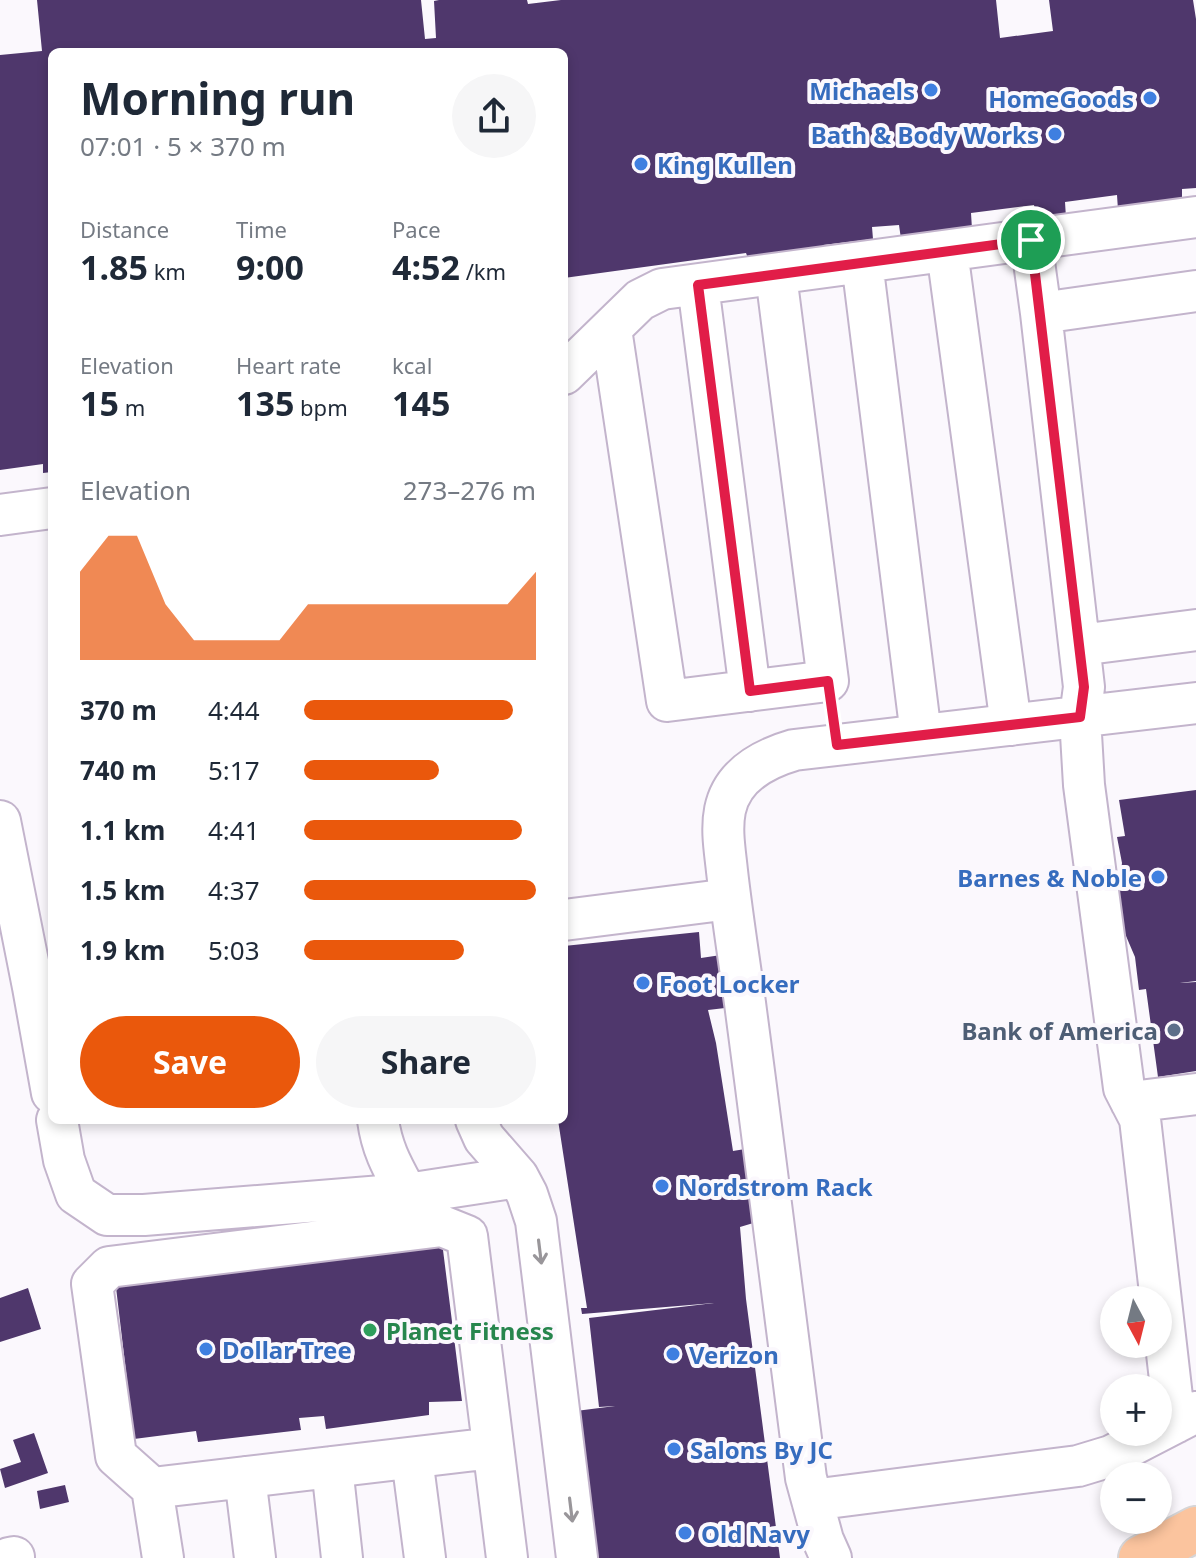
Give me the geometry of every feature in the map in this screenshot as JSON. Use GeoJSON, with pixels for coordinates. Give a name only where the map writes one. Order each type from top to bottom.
{"type":"FeatureCollection","features":[{"type":"Feature","properties":{"kind":"main road"},"geometry":{"type":"LineString","coordinates":[[1141,1558],[1196,1529]]}},
{"type":"Feature","properties":{"kind":"lane"},"geometry":{"type":"LineString","coordinates":[[568,370],[640,300],[662,289],[1196,217]]}},
{"type":"Feature","properties":{"kind":"lane"},"geometry":{"type":"LineString","coordinates":[[812,1500],[1078,1466],[1111,1456],[1186,1418],[1140,1119],[1124,1088],[1122,1074],[1084,785],[1080,717],[1084,687],[1080,645],[1031,240]]}},
{"type":"Feature","properties":{"kind":"lane"},"geometry":{"type":"LineString","coordinates":[[947,251],[1011,725]]}},
{"type":"Feature","properties":{"kind":"lane"},"geometry":{"type":"LineString","coordinates":[[862,262],[921,735]]}},
{"type":"Feature","properties":{"kind":"lane"},"geometry":{"type":"LineString","coordinates":[[776,275],[837,745]]}},
{"type":"Feature","properties":{"kind":"lane"},"geometry":{"type":"LineString","coordinates":[[698,285],[750,691]]}},
{"type":"Feature","properties":{"kind":"lane"},"geometry":{"type":"LineString","coordinates":[[1041,313],[1196,291]]}},
{"type":"Feature","properties":{"kind":"lane"},"geometry":{"type":"LineString","coordinates":[[611,329],[667,701],[828,681]]}},
{"type":"Feature","properties":{"kind":"lane"},"geometry":{"type":"LineString","coordinates":[[0,515],[48,509]]}},
{"type":"Feature","properties":{"kind":"lane"},"geometry":{"type":"LineString","coordinates":[[1080,645],[1196,630]]}},
{"type":"Feature","properties":{"kind":"lane"},"geometry":{"type":"LineString","coordinates":[[831,1558],[806,1478],[730,899],[723,825],[726,808],[737,782],[772,756],[794,750],[1196,703]]}},
{"type":"Feature","properties":{"kind":"lane"},"geometry":{"type":"LineString","coordinates":[[0,821],[42,986],[48,1050]]}},
{"type":"Feature","properties":{"kind":"lane"},"geometry":{"type":"LineString","coordinates":[[568,919],[730,899]]}},
{"type":"Feature","properties":{"kind":"lane"},"geometry":{"type":"LineString","coordinates":[[1131,1102],[1196,1094]]}},
{"type":"Feature","properties":{"kind":"lane"},"geometry":{"type":"LineString","coordinates":[[58,1124],[64,1160],[76,1194],[107,1215],[144,1215],[407,1194],[518,1177]]}},
{"type":"Feature","properties":{"kind":"lane"},"geometry":{"type":"LineString","coordinates":[[378,1124],[388,1160],[407,1194]]}},
{"type":"Feature","properties":{"kind":"lane"},"geometry":{"type":"LineString","coordinates":[[478,1124],[484,1138],[518,1177],[536,1221],[577,1558]]}},
{"type":"Feature","properties":{"kind":"lane"},"geometry":{"type":"LineString","coordinates":[[163,1558],[152,1488],[116,1456],[92,1284],[109,1267],[442,1226],[467,1236],[507,1558]]}},
{"type":"Feature","properties":{"kind":"lane"},"geometry":{"type":"LineString","coordinates":[[152,1488],[493,1448]]}},
{"type":"Feature","properties":{"kind":"lane"},"geometry":{"type":"LineString","coordinates":[[412,1458],[425,1558]]}},
{"type":"Feature","properties":{"kind":"lane"},"geometry":{"type":"LineString","coordinates":[[332,1467],[342,1558]]}},
{"type":"Feature","properties":{"kind":"lane"},"geometry":{"type":"LineString","coordinates":[[245,1477],[255,1558]]}},
{"type":"Feature","properties":{"kind":"building"},"geometry":{"type":"Polygon","coordinates":[[[37,0],[421,0],[425,39],[436,38],[434,1],[439,0],[527,0],[528,4],[561,0],[996,0],[1000,38],[1053,31],[1049,0],[1193,0],[1196,19],[1196,188],[1182,189],[1182,204],[1118,210],[1117,195],[1065,202],[1066,218],[1037,221],[1034,205],[971,213],[972,229],[901,239],[899,225],[872,227],[873,239],[823,245],[819,254],[749,261],[746,253],[568,277],[568,48],[48,48],[48,472],[43,473],[43,464],[0,470],[0,55],[42,51],[37,0]]]}},
{"type":"Feature","properties":{"kind":"building","name":"Barnes & Noble"},"geometry":{"type":"Polygon","coordinates":[[[1196,790],[1196,981],[1180,983],[1196,982],[1196,1071],[1158,1077],[1146,989],[1139,990],[1135,957],[1123,929],[1118,891],[1122,863],[1117,837],[1125,836],[1119,800],[1196,790]]]}},
{"type":"Feature","properties":{"kind":"building"},"geometry":{"type":"Polygon","coordinates":[[[699,932],[701,958],[721,955],[725,1008],[708,1010],[733,1151],[751,1148],[760,1221],[740,1227],[746,1299],[780,1558],[596,1558],[576,1411],[615,1406],[599,1407],[589,1318],[714,1303],[582,1314],[581,1308],[587,1308],[559,1124],[568,1124],[568,946],[699,932]]]}},
{"type":"Feature","properties":{"kind":"building"},"geometry":{"type":"Polygon","coordinates":[[[442,1242],[462,1401],[429,1402],[429,1415],[326,1429],[324,1416],[299,1418],[301,1430],[198,1442],[196,1431],[134,1439],[115,1279],[442,1242]]]}},
{"type":"Feature","properties":{"kind":"building"},"geometry":{"type":"Polygon","coordinates":[[[28,1288],[41,1329],[0,1342],[0,1298],[28,1288]]]}},
{"type":"Feature","properties":{"kind":"building"},"geometry":{"type":"Polygon","coordinates":[[[34,1433],[48,1473],[5,1488],[0,1469],[21,1462],[13,1440],[34,1433]]]}},
{"type":"Feature","properties":{"kind":"building"},"geometry":{"type":"Polygon","coordinates":[[[65,1485],[69,1502],[40,1509],[37,1491],[65,1485]]]}},
{"type":"Feature","properties":{"kind":"place","name":"Michaels"},"geometry":{"type":"Point","coordinates":[931,90]}},
{"type":"Feature","properties":{"kind":"place","name":"HomeGoods"},"geometry":{"type":"Point","coordinates":[1150,98]}},
{"type":"Feature","properties":{"kind":"place","name":"Bath & Body Works"},"geometry":{"type":"Point","coordinates":[1055,134]}},
{"type":"Feature","properties":{"kind":"place","name":"King Kullen"},"geometry":{"type":"Point","coordinates":[641,164]}},
{"type":"Feature","properties":{"kind":"place","name":"Barnes & Noble"},"geometry":{"type":"Point","coordinates":[1158,877]}},
{"type":"Feature","properties":{"kind":"place","name":"Foot Locker"},"geometry":{"type":"Point","coordinates":[643,983]}},
{"type":"Feature","properties":{"kind":"place","name":"Bank of America"},"geometry":{"type":"Point","coordinates":[1174,1030]}},
{"type":"Feature","properties":{"kind":"place","name":"Nordstrom Rack"},"geometry":{"type":"Point","coordinates":[662,1186]}},
{"type":"Feature","properties":{"kind":"place","name":"Planet Fitness"},"geometry":{"type":"Point","coordinates":[370,1330]}},
{"type":"Feature","properties":{"kind":"place","name":"Dollar Tree"},"geometry":{"type":"Point","coordinates":[206,1349]}},
{"type":"Feature","properties":{"kind":"place","name":"Verizon"},"geometry":{"type":"Point","coordinates":[673,1354]}},
{"type":"Feature","properties":{"kind":"place","name":"Salons By JC"},"geometry":{"type":"Point","coordinates":[674,1449]}},
{"type":"Feature","properties":{"kind":"place","name":"Old Navy"},"geometry":{"type":"Point","coordinates":[685,1533]}},
{"type":"Feature","properties":{"kind":"route"},"geometry":{"type":"LineString","coordinates":[[1031,240],[1084,687],[1080,717],[837,745],[828,681],[750,691],[698,285],[1031,240]]}}]}
